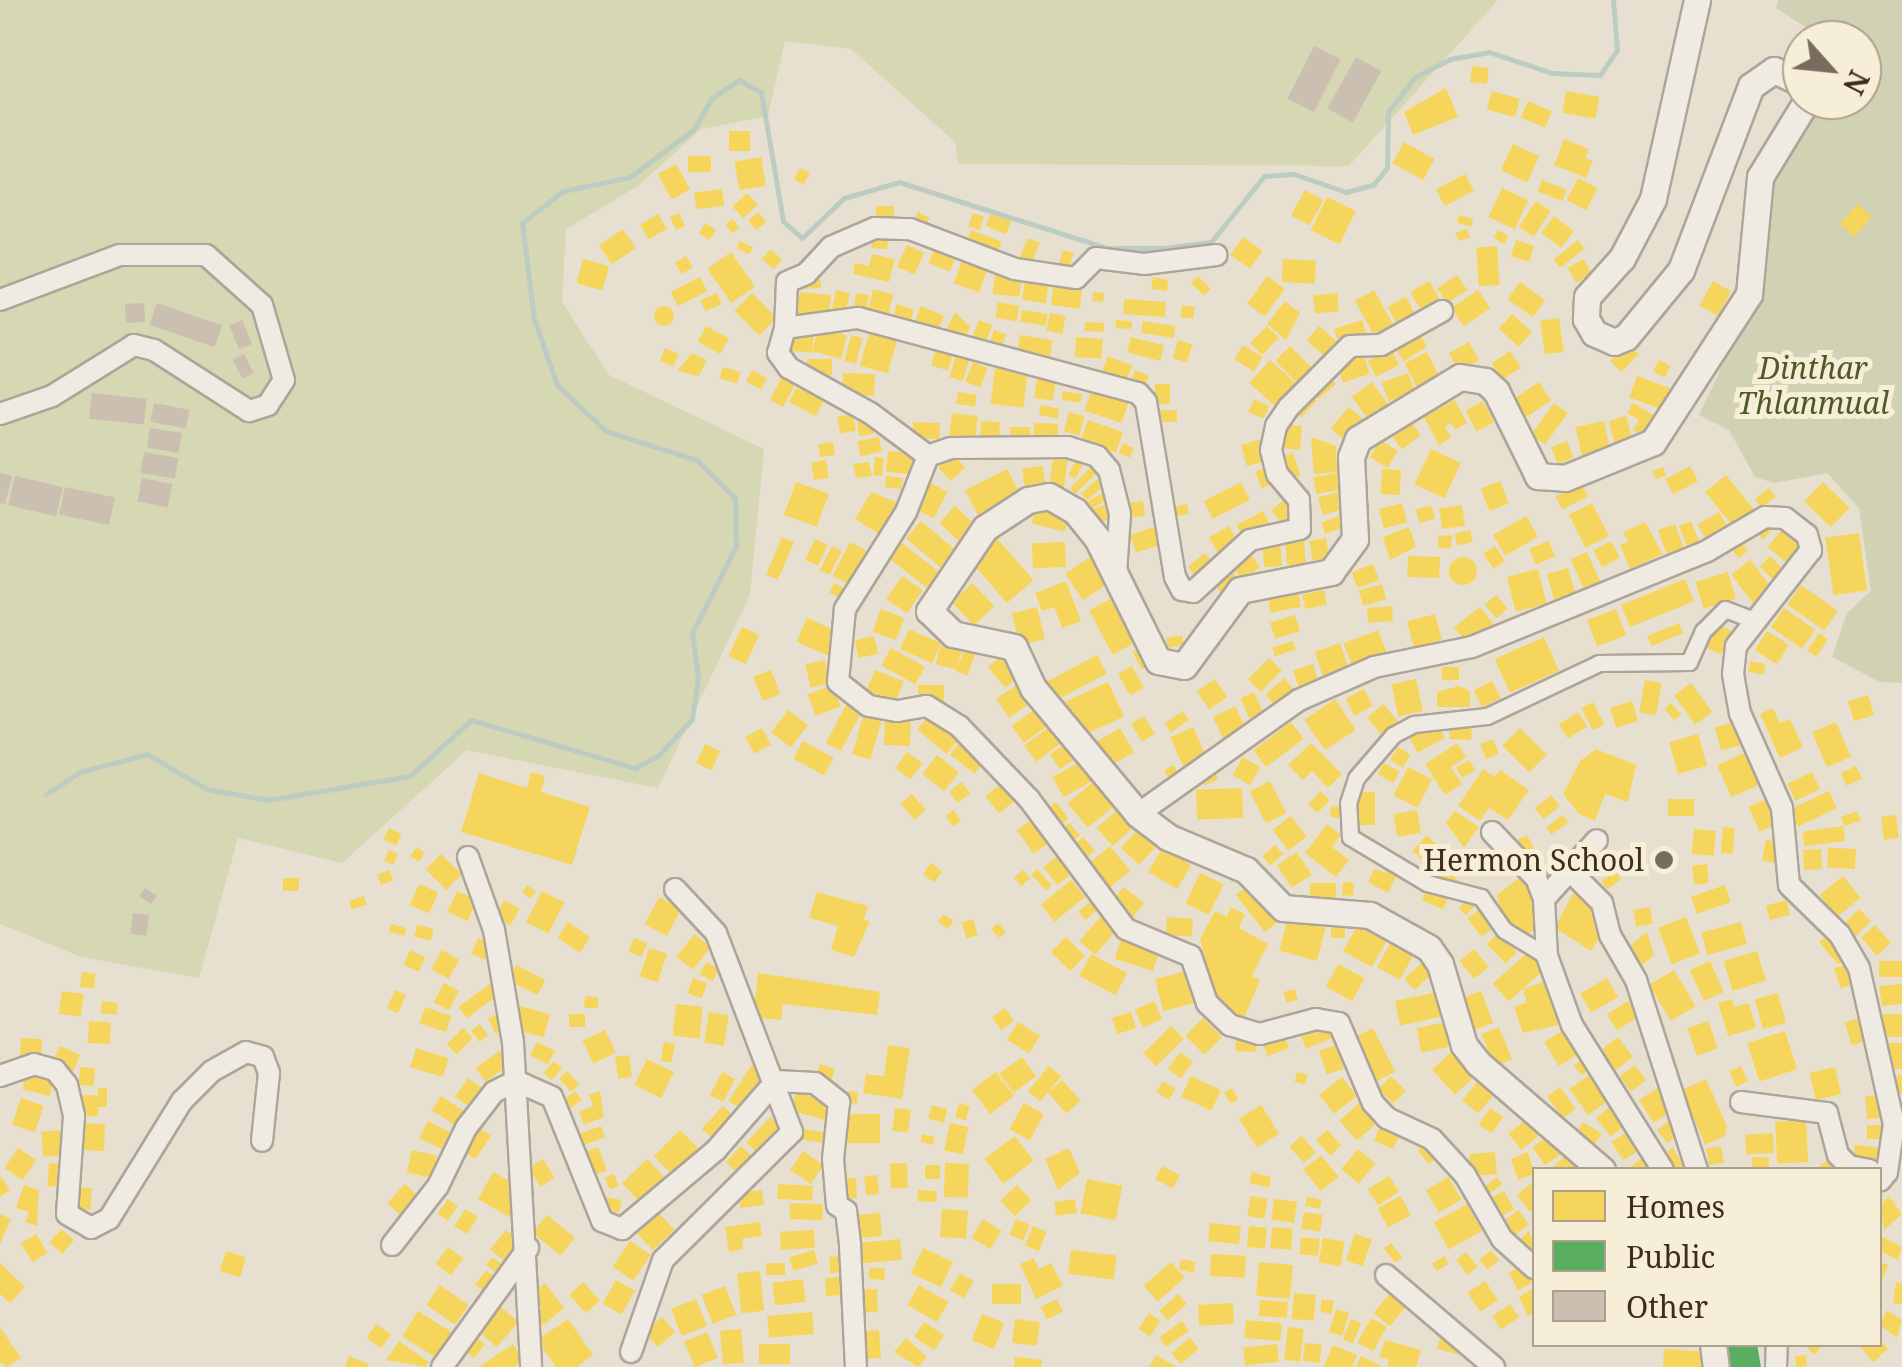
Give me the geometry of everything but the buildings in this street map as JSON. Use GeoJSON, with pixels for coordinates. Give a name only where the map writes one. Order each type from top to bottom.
{"type":"FeatureCollection","features":[{"type":"Feature","properties":{"kind":"street"},"geometry":{"type":"LineString","coordinates":[[1697,0],[1652,199],[1622,258],[1588,297],[1586,320],[1601,339],[1626,337],[1680,270],[1750,86],[1774,70],[1782,74]]}},
{"type":"Feature","properties":{"kind":"street"},"geometry":{"type":"LineString","coordinates":[[1598,1167],[1478,1064],[1464,1045],[1440,964],[1429,948],[1370,916],[1283,908],[1246,870],[1168,837],[1138,814],[1032,688],[1014,647],[953,634],[928,611],[985,528],[1039,497],[1049,496],[1075,511],[1116,574],[1158,661],[1184,666],[1240,590],[1331,572],[1355,540],[1351,457],[1358,439],[1460,377],[1472,376],[1496,391],[1538,476],[1565,478],[1654,442],[1749,294],[1760,177],[1796,120]]}},
{"type":"Feature","properties":{"kind":"street"},"geometry":{"type":"LineString","coordinates":[[928,456],[870,413],[789,368],[778,353],[785,328],[787,282],[806,274],[831,246],[876,228],[910,229],[1015,269],[1076,278],[1096,258],[1144,264],[1216,255]]}},
{"type":"Feature","properties":{"kind":"street"},"geometry":{"type":"LineString","coordinates":[[0,300],[120,255],[206,255],[262,305],[284,380],[268,406],[248,411],[154,350],[134,345],[52,396],[0,414]]}},
{"type":"Feature","properties":{"kind":"street"},"geometry":{"type":"LineString","coordinates":[[785,328],[858,318],[1138,393],[1147,408],[1170,557],[1178,586],[1187,592],[1207,586],[1250,540],[1300,528],[1299,500],[1277,474],[1270,450],[1276,426],[1289,407],[1350,346],[1380,346],[1442,311]]}},
{"type":"Feature","properties":{"kind":"street"},"geometry":{"type":"LineString","coordinates":[[1116,574],[1120,514],[1109,470],[1097,456],[1068,447],[951,448],[928,456],[906,512],[845,609],[838,682],[869,706],[898,711],[928,706],[959,726],[1030,800],[1126,929],[1192,956],[1207,1003],[1230,1025],[1260,1034],[1316,1019],[1339,1023],[1373,1102],[1387,1118],[1432,1138],[1465,1175],[1502,1239],[1532,1266]]}},
{"type":"Feature","properties":{"kind":"street"},"geometry":{"type":"LineString","coordinates":[[1138,814],[1299,700],[1374,667],[1472,647],[1707,551],[1766,517],[1785,518],[1807,535],[1811,550],[1732,660],[1740,714],[1782,808],[1789,885],[1840,934],[1859,968],[1894,1124],[1881,1167]]}},
{"type":"Feature","properties":{"kind":"street"},"geometry":{"type":"LineString","coordinates":[[1547,956],[1504,930],[1481,897],[1426,884],[1350,837],[1348,804],[1356,778],[1394,735],[1414,724],[1487,716],[1599,664],[1689,662],[1703,630],[1725,609],[1757,621]]}},
{"type":"Feature","properties":{"kind":"street"},"geometry":{"type":"LineString","coordinates":[[1492,832],[1536,878],[1544,900],[1547,956],[1572,1026],[1661,1167]]}},
{"type":"Feature","properties":{"kind":"street"},"geometry":{"type":"LineString","coordinates":[[1544,900],[1573,874],[1597,840]]}},
{"type":"Feature","properties":{"kind":"street"},"geometry":{"type":"LineString","coordinates":[[468,857],[505,981],[528,1248],[531,1367]]}},
{"type":"Feature","properties":{"kind":"street"},"geometry":{"type":"LineString","coordinates":[[1573,874],[1602,903],[1610,935],[1636,980],[1696,1167]]}},
{"type":"Feature","properties":{"kind":"street"},"geometry":{"type":"LineString","coordinates":[[631,1352],[663,1260],[792,1132],[776,1081],[716,933],[675,889]]}},
{"type":"Feature","properties":{"kind":"street"},"geometry":{"type":"LineString","coordinates":[[0,1076],[34,1064],[55,1070],[67,1085],[74,1116],[67,1214],[91,1228],[108,1219],[182,1102],[212,1071],[246,1052],[263,1057],[269,1072],[262,1141]]}},
{"type":"Feature","properties":{"kind":"street"},"geometry":{"type":"LineString","coordinates":[[516,1081],[552,1097],[602,1221],[622,1230],[730,1137],[776,1081]]}},
{"type":"Feature","properties":{"kind":"street"},"geometry":{"type":"LineString","coordinates":[[392,1245],[438,1186],[446,1160],[473,1119],[494,1092],[516,1081]]}},
{"type":"Feature","properties":{"kind":"street"},"geometry":{"type":"LineString","coordinates":[[776,1081],[815,1083],[839,1102],[833,1159],[837,1205],[846,1211],[850,1246],[856,1367]]}},
{"type":"Feature","properties":{"kind":"street"},"geometry":{"type":"LineString","coordinates":[[1741,1102],[1827,1114],[1838,1156],[1854,1167]]}},
{"type":"Feature","properties":{"kind":"street"},"geometry":{"type":"LineString","coordinates":[[442,1367],[528,1248]]}},
{"type":"Feature","properties":{"kind":"street"},"geometry":{"type":"LineString","coordinates":[[1386,1275],[1494,1367]]}},
{"type":"Feature","properties":{"kind":"green space"},"geometry":{"type":"Polygon","coordinates":[[[0,0],[1498,0],[1349,166],[958,164],[955,142],[851,49],[785,41],[768,116],[701,129],[638,186],[566,229],[562,302],[609,375],[764,449],[750,595],[658,788],[467,750],[342,863],[238,838],[199,978],[81,957],[0,924],[0,0]]]}},
{"type":"Feature","properties":{"kind":"green space","name":"Dinthar Thlanmual"},"geometry":{"type":"Polygon","coordinates":[[[1778,0],[1902,0],[1902,683],[1880,682],[1832,657],[1847,613],[1871,591],[1859,508],[1827,473],[1774,483],[1755,477],[1729,430],[1699,415],[1763,279],[1767,175],[1803,120],[1882,120],[1882,20],[1794,20],[1776,8],[1778,0]]]}},
{"type":"Feature","properties":{"kind":"waterway"},"geometry":{"type":"LineString","coordinates":[[46,794],[80,772],[147,754],[207,789],[268,800],[410,776],[471,720],[635,768],[658,756],[692,719],[698,677],[692,633],[736,546],[735,498],[697,460],[606,431],[557,385],[534,319],[522,223],[563,191],[630,177],[694,129],[712,98],[739,80],[761,92],[783,221],[802,238],[844,198],[899,182],[1107,248],[1164,248],[1211,242],[1264,176],[1294,174],[1346,192],[1373,185],[1387,168],[1388,112],[1415,77],[1450,59],[1489,52],[1552,73],[1600,75],[1617,50],[1613,0]]}},
{"type":"Feature","properties":{"kind":"place","name":"Hermon School"},"geometry":{"type":"Point","coordinates":[1664,860]}}]}
